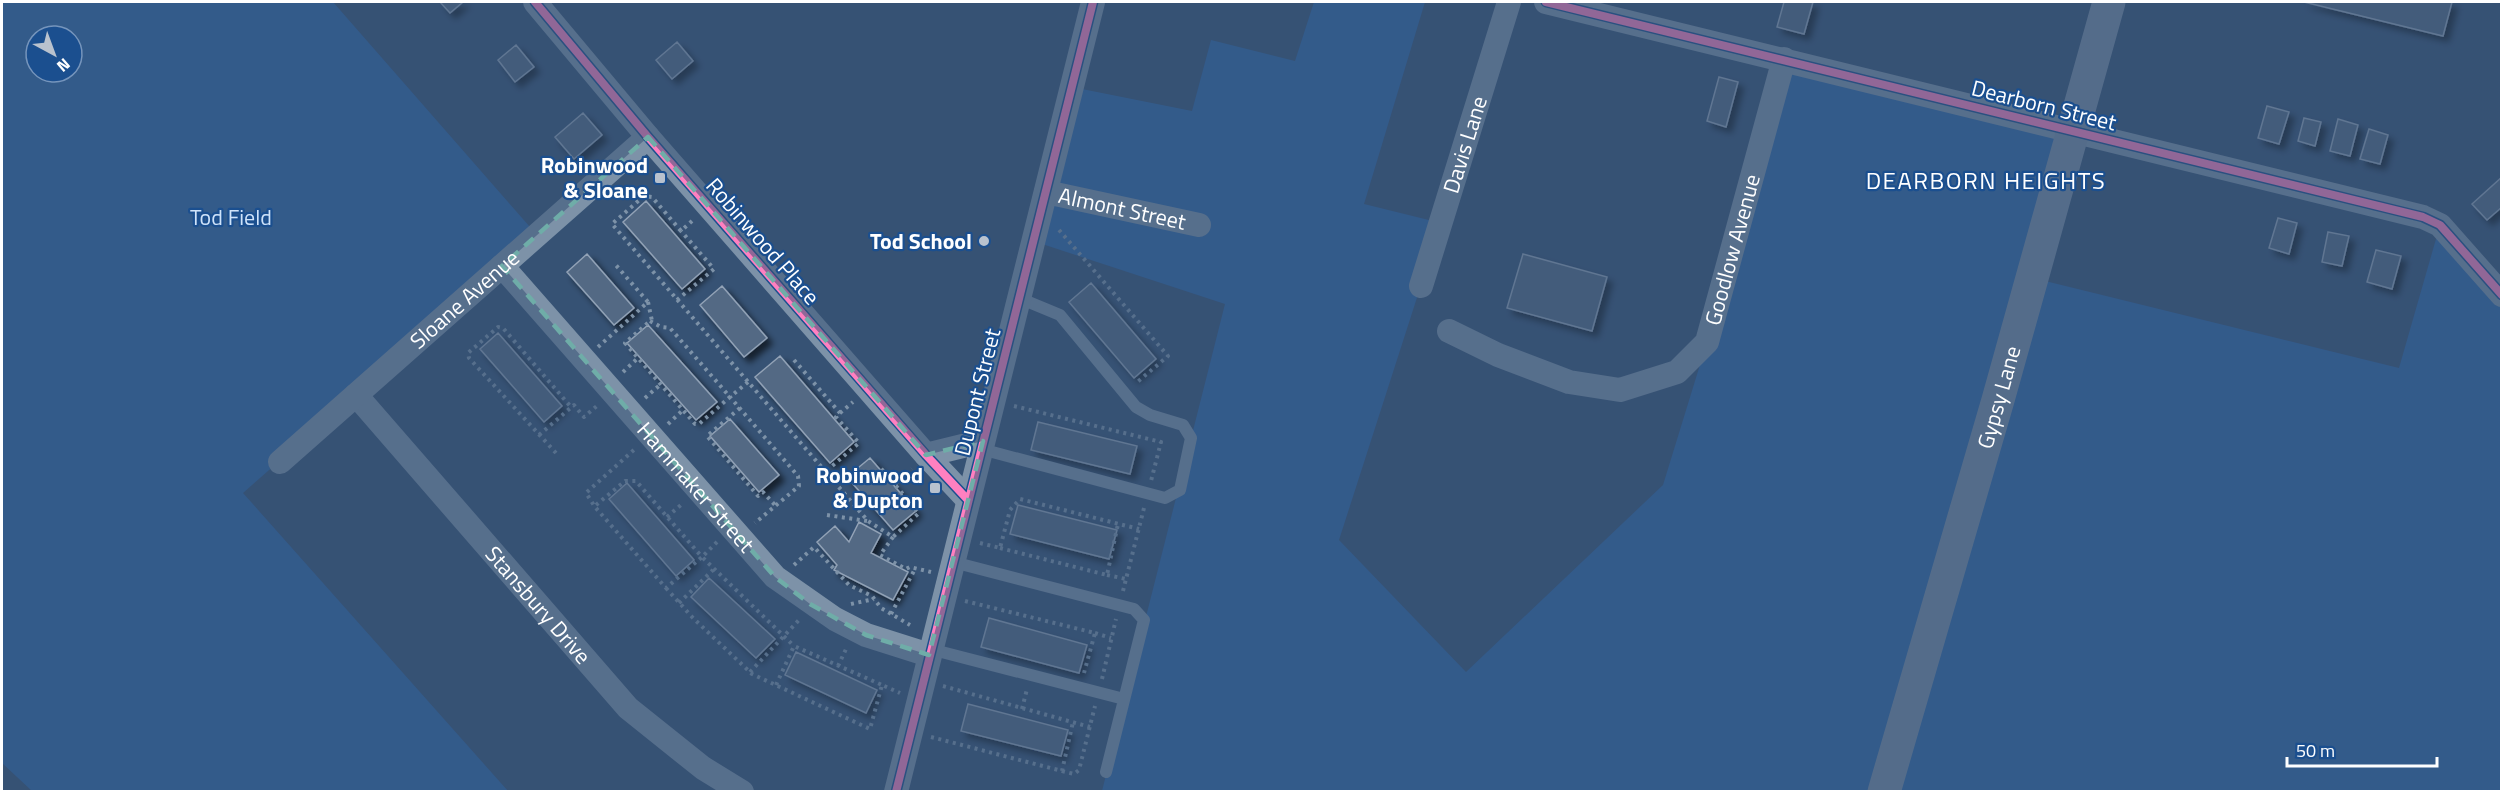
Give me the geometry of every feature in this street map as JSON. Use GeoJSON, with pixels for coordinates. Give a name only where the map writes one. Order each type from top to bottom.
{"type":"FeatureCollection","features":[{"type":"Feature","properties":{"kind":"main road","name":"Gypsy Lane"},"geometry":{"type":"LineString","coordinates":[[1884,792],[1998,400],[2109,2]]}},
{"type":"Feature","properties":{"kind":"street","name":"Robinwood Place"},"geometry":{"type":"LineString","coordinates":[[535,2],[648,137],[968,500]]}},
{"type":"Feature","properties":{"kind":"street","name":"Dupont Street"},"geometry":{"type":"LineString","coordinates":[[896,792],[923,680],[926,645],[944,596],[943,567],[968,500],[1093,2]]}},
{"type":"Feature","properties":{"kind":"street","name":"Davis Lane"},"geometry":{"type":"LineString","coordinates":[[1421,286],[1509,2]]}},
{"type":"Feature","properties":{"kind":"street","name":"Dearborn Street"},"geometry":{"type":"LineString","coordinates":[[1546,2],[2434,221],[2502,295]]}},
{"type":"Feature","properties":{"kind":"street","name":"Goodlow Avenue"},"geometry":{"type":"LineString","coordinates":[[1449,331],[1498,355],[1569,382],[1620,390],[1677,372],[1707,342],[1784,59]]}},
{"type":"Feature","properties":{"kind":"street","name":"Sloane Avenue"},"geometry":{"type":"LineString","coordinates":[[280,462],[648,137]]}},
{"type":"Feature","properties":{"kind":"street","name":"Almont Street"},"geometry":{"type":"LineString","coordinates":[[1046,192],[1199,225]]}},
{"type":"Feature","properties":{"kind":"street","name":"Hammaker Street"},"geometry":{"type":"LineString","coordinates":[[502,266],[775,577],[835,619],[866,635],[926,645]]}},
{"type":"Feature","properties":{"kind":"street","name":"Stansbury Drive"},"geometry":{"type":"LineString","coordinates":[[356,395],[628,708],[703,768],[742,792]]}},
{"type":"Feature","properties":{"kind":"street"},"geometry":{"type":"LineString","coordinates":[[926,455],[982,445]]}},
{"type":"Feature","properties":{"kind":"lane"},"geometry":{"type":"LineString","coordinates":[[982,445],[1165,498],[1180,490],[1191,438],[1183,425],[1149,415],[1136,407],[1060,315],[1019,298]]}},
{"type":"Feature","properties":{"kind":"lane"},"geometry":{"type":"LineString","coordinates":[[943,567],[1134,609],[1144,620],[1106,772]]}},
{"type":"Feature","properties":{"kind":"lane"},"geometry":{"type":"LineString","coordinates":[[926,645],[1124,699]]}},
{"type":"Feature","properties":{"kind":"path"},"geometry":{"type":"LineString","coordinates":[[677,300],[714,269],[652,197],[644,196],[612,224],[677,300],[748,382],[825,472],[868,521],[893,537]]}},
{"type":"Feature","properties":{"kind":"path"},"geometry":{"type":"LineString","coordinates":[[681,231],[691,222]]}},
{"type":"Feature","properties":{"kind":"path"},"geometry":{"type":"LineString","coordinates":[[1059,230],[1168,356],[1132,387],[1125,379]]}},
{"type":"Feature","properties":{"kind":"path"},"geometry":{"type":"LineString","coordinates":[[614,263],[648,302],[652,321],[661,327],[670,328],[798,476],[799,486],[738,537]]}},
{"type":"Feature","properties":{"kind":"path"},"geometry":{"type":"LineString","coordinates":[[583,360],[648,302]]}},
{"type":"Feature","properties":{"kind":"path"},"geometry":{"type":"LineString","coordinates":[[652,321],[625,343],[695,424],[699,424],[748,382]]}},
{"type":"Feature","properties":{"kind":"path"},"geometry":{"type":"LineString","coordinates":[[556,453],[469,358],[468,353],[498,327],[503,328],[571,407]]}},
{"type":"Feature","properties":{"kind":"path"},"geometry":{"type":"LineString","coordinates":[[794,360],[840,413]]}},
{"type":"Feature","properties":{"kind":"path"},"geometry":{"type":"LineString","coordinates":[[825,472],[859,443],[836,417],[855,400]]}},
{"type":"Feature","properties":{"kind":"path"},"geometry":{"type":"LineString","coordinates":[[910,732],[1074,774],[1079,770],[1090,727],[1161,442],[993,400]]}},
{"type":"Feature","properties":{"kind":"path"},"geometry":{"type":"LineString","coordinates":[[539,435],[574,405],[584,417],[594,408]]}},
{"type":"Feature","properties":{"kind":"path"},"geometry":{"type":"LineString","coordinates":[[741,408],[707,436],[758,496],[763,492],[775,505]]}},
{"type":"Feature","properties":{"kind":"path"},"geometry":{"type":"LineString","coordinates":[[633,451],[586,493],[678,603],[750,672],[870,729],[882,685]]}},
{"type":"Feature","properties":{"kind":"path"},"geometry":{"type":"LineString","coordinates":[[879,466],[919,513],[893,537],[880,555],[906,569],[943,567]]}},
{"type":"Feature","properties":{"kind":"path"},"geometry":{"type":"LineString","coordinates":[[596,505],[625,481],[636,481],[713,570],[783,638],[794,646],[902,694]]}},
{"type":"Feature","properties":{"kind":"path"},"geometry":{"type":"LineString","coordinates":[[1000,548],[1010,510],[1020,499],[1139,529]]}},
{"type":"Feature","properties":{"kind":"path"},"geometry":{"type":"LineString","coordinates":[[667,517],[680,505]]}},
{"type":"Feature","properties":{"kind":"path"},"geometry":{"type":"LineString","coordinates":[[826,514],[868,521]]}},
{"type":"Feature","properties":{"kind":"path"},"geometry":{"type":"LineString","coordinates":[[1107,575],[1118,524]]}},
{"type":"Feature","properties":{"kind":"path"},"geometry":{"type":"LineString","coordinates":[[980,543],[1126,579]]}},
{"type":"Feature","properties":{"kind":"path"},"geometry":{"type":"LineString","coordinates":[[666,588],[714,545]]}},
{"type":"Feature","properties":{"kind":"path"},"geometry":{"type":"LineString","coordinates":[[794,565],[814,547],[849,585],[872,596],[881,608],[926,645]]}},
{"type":"Feature","properties":{"kind":"path"},"geometry":{"type":"LineString","coordinates":[[891,614],[915,568]]}},
{"type":"Feature","properties":{"kind":"path"},"geometry":{"type":"LineString","coordinates":[[678,603],[713,570]]}},
{"type":"Feature","properties":{"kind":"path"},"geometry":{"type":"LineString","coordinates":[[944,596],[1112,638]]}},
{"type":"Feature","properties":{"kind":"path"},"geometry":{"type":"LineString","coordinates":[[849,605],[874,599]]}},
{"type":"Feature","properties":{"kind":"path"},"geometry":{"type":"LineString","coordinates":[[750,672],[797,622]]}},
{"type":"Feature","properties":{"kind":"path"},"geometry":{"type":"LineString","coordinates":[[1083,677],[1095,633]]}},
{"type":"Feature","properties":{"kind":"path"},"geometry":{"type":"LineString","coordinates":[[776,684],[794,646]]}},
{"type":"Feature","properties":{"kind":"path"},"geometry":{"type":"LineString","coordinates":[[838,666],[847,647]]}},
{"type":"Feature","properties":{"kind":"path"},"geometry":{"type":"LineString","coordinates":[[923,680],[1090,727]]}},
{"type":"Feature","properties":{"kind":"path"},"geometry":{"type":"LineString","coordinates":[[1022,708],[1026,693]]}},
{"type":"Feature","properties":{"kind":"path"},"geometry":{"type":"LineString","coordinates":[[1062,771],[1073,722]]}},
{"type":"Feature","properties":{"kind":"highlighted area"},"geometry":{"type":"Polygon","coordinates":[[[648,137],[926,455],[983,441],[929,655],[866,635],[810,604],[775,577],[502,266],[648,137]]]}},
{"type":"Feature","properties":{"kind":"green space","name":"Tod Field"},"geometry":{"type":"Polygon","coordinates":[[[2,2],[333,2],[537,235],[243,493],[508,791],[32,791],[2,763],[2,2]]]}},
{"type":"Feature","properties":{"kind":"green space"},"geometry":{"type":"Polygon","coordinates":[[[1314,2],[1425,2],[1364,204],[1441,223],[1339,540],[1466,672],[1663,485],[1707,342],[1784,59],[2073,131],[2033,278],[2399,368],[2440,225],[2501,295],[2501,791],[1102,791],[1225,304],[1033,241],[1072,87],[1192,111],[1211,40],[1295,61],[1314,2]]]}},
{"type":"Feature","properties":{"kind":"building"},"geometry":{"type":"Polygon","coordinates":[[[440,2],[463,2],[450,13],[440,2]]]}},
{"type":"Feature","properties":{"kind":"building"},"geometry":{"type":"Polygon","coordinates":[[[1784,2],[1813,2],[1804,34],[1777,27],[1784,2]]]}},
{"type":"Feature","properties":{"kind":"building"},"geometry":{"type":"Polygon","coordinates":[[[2304,2],[2452,2],[2443,36],[2304,2]]]}},
{"type":"Feature","properties":{"kind":"building"},"geometry":{"type":"Polygon","coordinates":[[[677,42],[693,61],[672,79],[656,60],[677,42]]]}},
{"type":"Feature","properties":{"kind":"building"},"geometry":{"type":"Polygon","coordinates":[[[516,45],[534,67],[515,82],[498,60],[516,45]]]}},
{"type":"Feature","properties":{"kind":"building"},"geometry":{"type":"Polygon","coordinates":[[[1719,77],[1738,82],[1726,127],[1707,121],[1719,77]]]}},
{"type":"Feature","properties":{"kind":"building"},"geometry":{"type":"Polygon","coordinates":[[[2267,106],[2289,112],[2279,144],[2258,138],[2267,106]]]}},
{"type":"Feature","properties":{"kind":"building"},"geometry":{"type":"Polygon","coordinates":[[[583,113],[602,135],[574,159],[555,137],[583,113]]]}},
{"type":"Feature","properties":{"kind":"building"},"geometry":{"type":"Polygon","coordinates":[[[2304,118],[2321,122],[2315,146],[2298,141],[2304,118]]]}},
{"type":"Feature","properties":{"kind":"building"},"geometry":{"type":"Polygon","coordinates":[[[2338,119],[2358,125],[2350,156],[2330,151],[2338,119]]]}},
{"type":"Feature","properties":{"kind":"building"},"geometry":{"type":"Polygon","coordinates":[[[2369,129],[2388,135],[2380,164],[2360,159],[2369,129]]]}},
{"type":"Feature","properties":{"kind":"building"},"geometry":{"type":"Polygon","coordinates":[[[2502,177],[2502,207],[2487,220],[2472,204],[2502,177]]]}},
{"type":"Feature","properties":{"kind":"building"},"geometry":{"type":"Polygon","coordinates":[[[646,201],[705,269],[682,289],[623,222],[646,201]]]}},
{"type":"Feature","properties":{"kind":"building"},"geometry":{"type":"Polygon","coordinates":[[[2278,218],[2297,223],[2289,254],[2269,248],[2278,218]]]}},
{"type":"Feature","properties":{"kind":"building"},"geometry":{"type":"Polygon","coordinates":[[[2328,232],[2349,236],[2342,266],[2322,262],[2328,232]]]}},
{"type":"Feature","properties":{"kind":"building"},"geometry":{"type":"Polygon","coordinates":[[[2376,250],[2401,256],[2392,289],[2367,282],[2376,250]]]}},
{"type":"Feature","properties":{"kind":"building"},"geometry":{"type":"Polygon","coordinates":[[[587,254],[634,308],[614,325],[567,272],[587,254]]]}},
{"type":"Feature","properties":{"kind":"building"},"geometry":{"type":"Polygon","coordinates":[[[1523,254],[1607,277],[1592,331],[1507,308],[1523,254]]]}},
{"type":"Feature","properties":{"kind":"building"},"geometry":{"type":"Polygon","coordinates":[[[1091,283],[1156,359],[1134,378],[1069,302],[1091,283]]]}},
{"type":"Feature","properties":{"kind":"building"},"geometry":{"type":"Polygon","coordinates":[[[722,286],[767,338],[744,357],[700,305],[722,286]]]}},
{"type":"Feature","properties":{"kind":"building"},"geometry":{"type":"Polygon","coordinates":[[[648,325],[717,402],[696,420],[627,343],[648,325]]]}},
{"type":"Feature","properties":{"kind":"building"},"geometry":{"type":"Polygon","coordinates":[[[498,333],[562,406],[544,422],[480,349],[498,333]]]}},
{"type":"Feature","properties":{"kind":"building"},"geometry":{"type":"Polygon","coordinates":[[[780,356],[854,442],[830,463],[755,377],[780,356]]]}},
{"type":"Feature","properties":{"kind":"building"},"geometry":{"type":"Polygon","coordinates":[[[730,419],[779,475],[759,492],[710,436],[730,419]]]}},
{"type":"Feature","properties":{"kind":"building"},"geometry":{"type":"Polygon","coordinates":[[[1038,422],[1137,446],[1130,474],[1031,450],[1038,422]]]}},
{"type":"Feature","properties":{"kind":"building"},"geometry":{"type":"Polygon","coordinates":[[[870,458],[916,511],[893,530],[847,477],[870,458]]]}},
{"type":"Feature","properties":{"kind":"building"},"geometry":{"type":"Polygon","coordinates":[[[627,483],[694,560],[676,576],[609,499],[627,483]]]}},
{"type":"Feature","properties":{"kind":"building"},"geometry":{"type":"Polygon","coordinates":[[[1018,505],[1117,530],[1109,559],[1010,534],[1018,505]]]}},
{"type":"Feature","properties":{"kind":"building"},"geometry":{"type":"Polygon","coordinates":[[[859,522],[881,534],[871,553],[908,572],[893,600],[834,570],[837,565],[817,542],[835,526],[849,542],[859,522]]]}},
{"type":"Feature","properties":{"kind":"building"},"geometry":{"type":"Polygon","coordinates":[[[709,578],[775,639],[756,658],[691,597],[709,578]]]}},
{"type":"Feature","properties":{"kind":"building"},"geometry":{"type":"Polygon","coordinates":[[[989,618],[1087,645],[1079,673],[981,647],[989,618]]]}},
{"type":"Feature","properties":{"kind":"building"},"geometry":{"type":"Polygon","coordinates":[[[796,652],[877,690],[866,713],[785,675],[796,652]]]}},
{"type":"Feature","properties":{"kind":"building"},"geometry":{"type":"Polygon","coordinates":[[[968,704],[1068,730],[1061,756],[961,731],[968,704]]]}},
{"type":"Feature","properties":{"kind":"cycle path"},"geometry":{"type":"LineString","coordinates":[[535,2],[648,137],[968,500]]}},
{"type":"Feature","properties":{"kind":"cycle path"},"geometry":{"type":"LineString","coordinates":[[896,792],[1093,2]]}},
{"type":"Feature","properties":{"kind":"cycle path"},"geometry":{"type":"LineString","coordinates":[[1546,2],[2423,217],[2440,225],[2502,295]]}},
{"type":"Feature","properties":{"kind":"place","name":"Robinwood & Sloane"},"geometry":{"type":"Point","coordinates":[660,178]}},
{"type":"Feature","properties":{"kind":"place","name":"Tod School"},"geometry":{"type":"Point","coordinates":[984,241]}},
{"type":"Feature","properties":{"kind":"place","name":"Robinwood & Dupton"},"geometry":{"type":"Point","coordinates":[935,488]}},
{"type":"Feature","properties":{"kind":"district","name":"DEARBORN HEIGHTS"},"geometry":{"type":"Point","coordinates":[1986,180]}}]}
